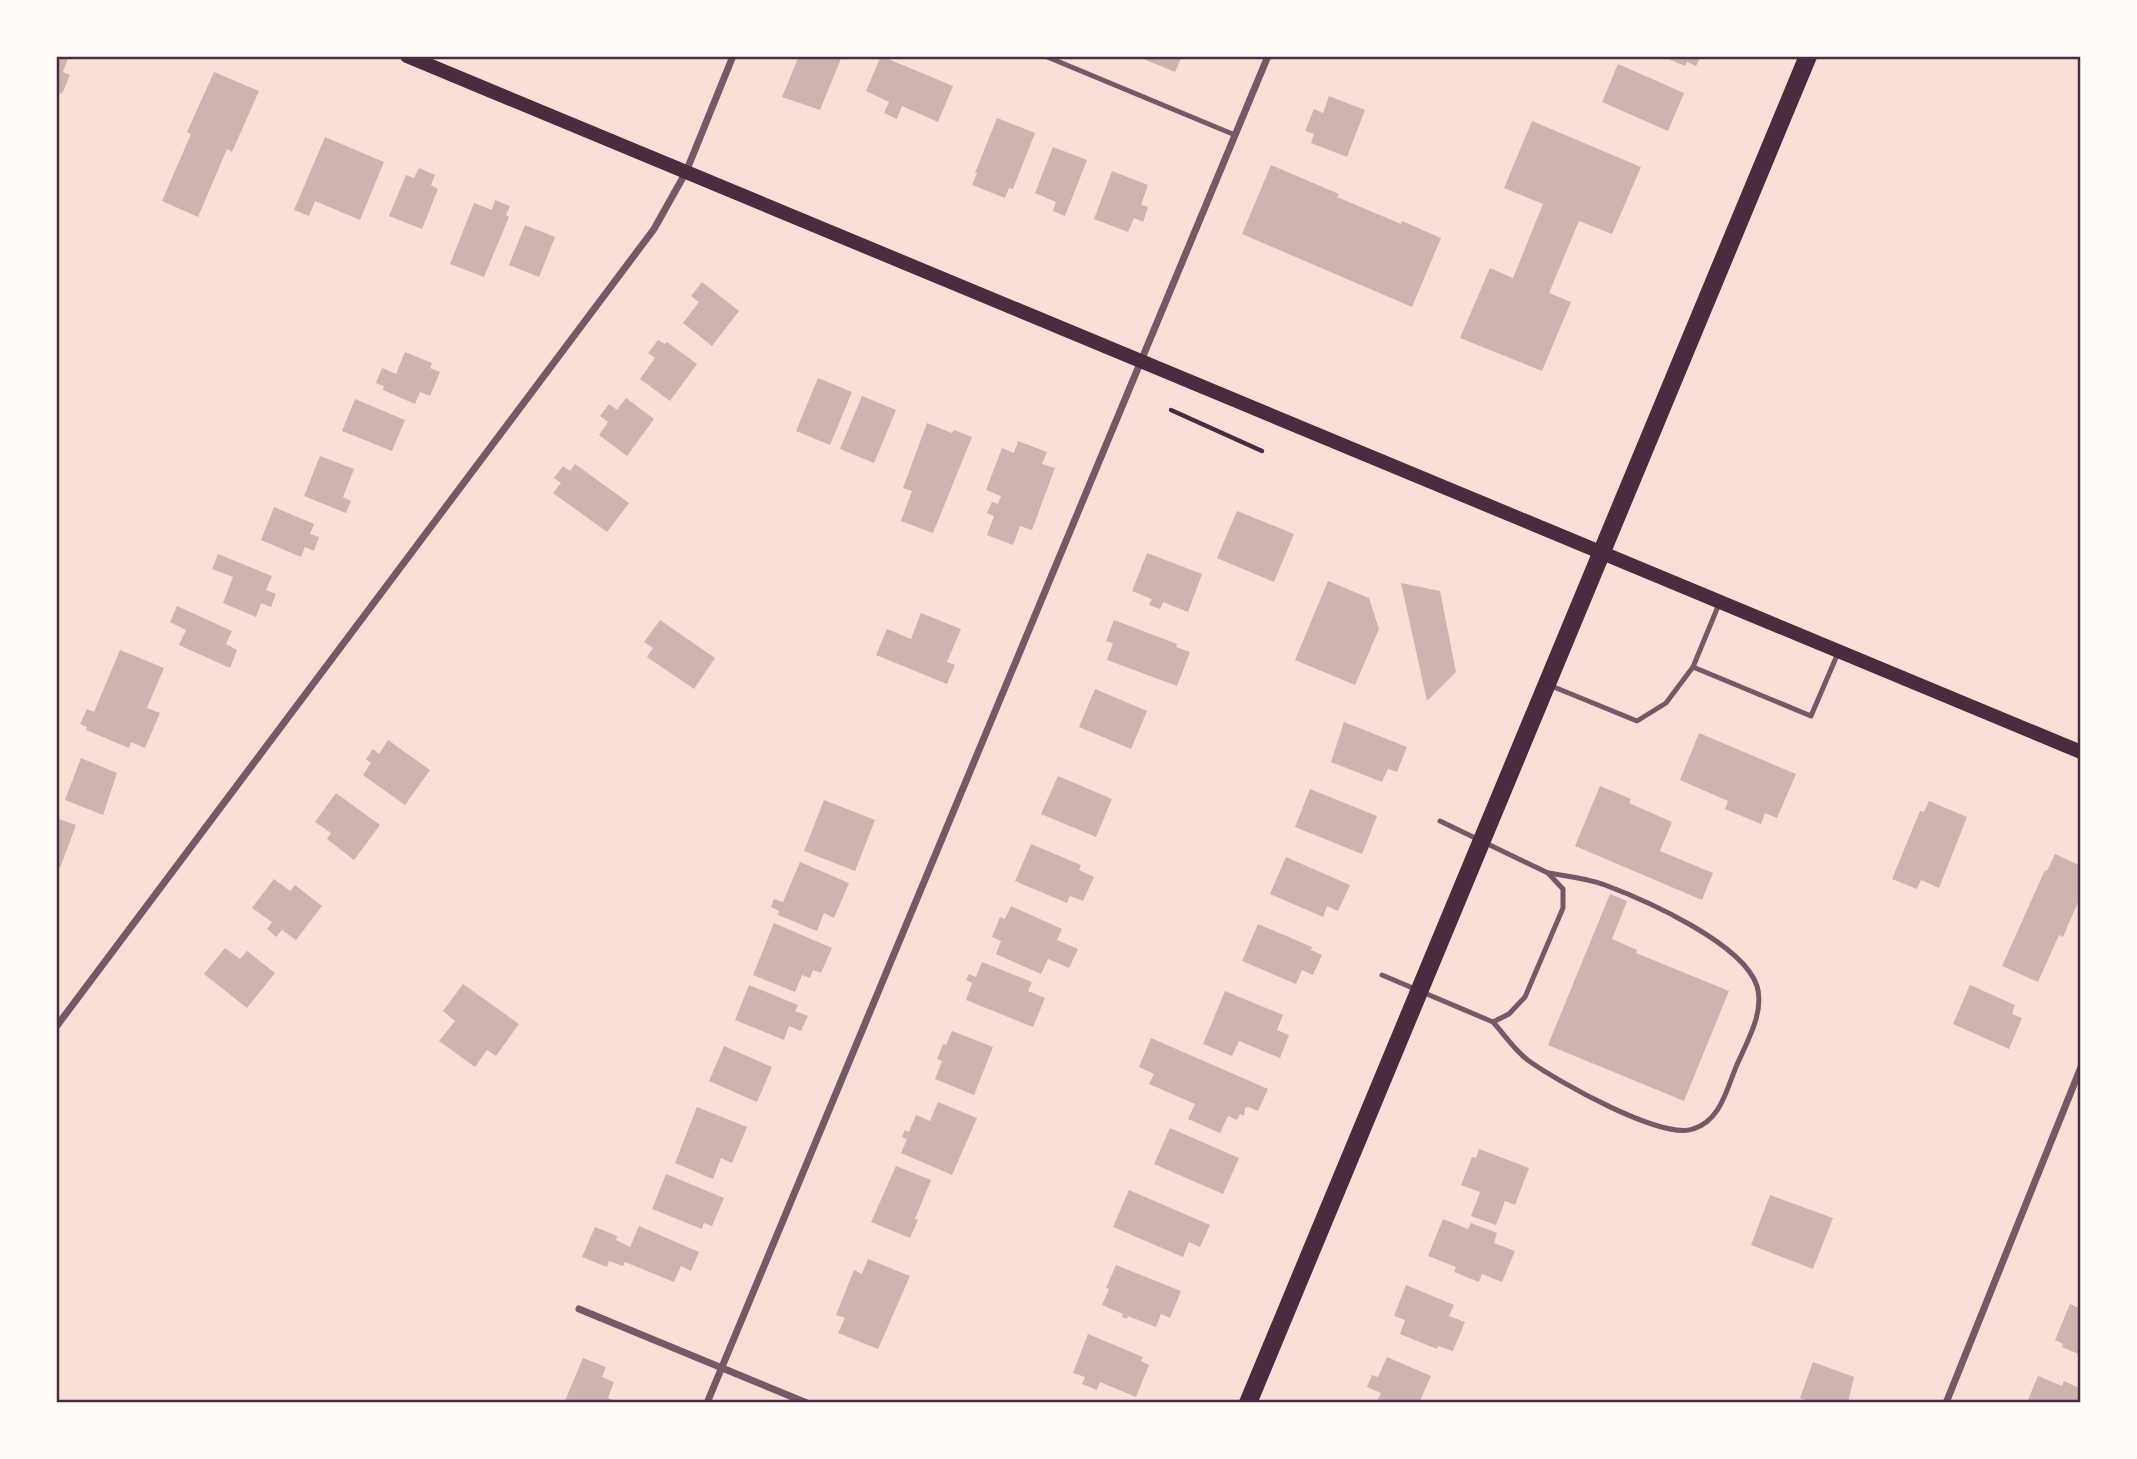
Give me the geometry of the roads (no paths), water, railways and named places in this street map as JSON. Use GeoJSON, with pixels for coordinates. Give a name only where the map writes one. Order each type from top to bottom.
{"type":"FeatureCollection","features":[{"type":"Feature","properties":{"kind":"main road"},"geometry":{"type":"LineString","coordinates":[[407,56],[2081,752]]}},
{"type":"Feature","properties":{"kind":"main road"},"geometry":{"type":"LineString","coordinates":[[1248,1403],[1808,56]]}},
{"type":"Feature","properties":{"kind":"street"},"geometry":{"type":"LineString","coordinates":[[56,1027],[654,229],[686,172],[733,56]]}},
{"type":"Feature","properties":{"kind":"street"},"geometry":{"type":"LineString","coordinates":[[708,1403],[1268,56]]}},
{"type":"Feature","properties":{"kind":"street"},"geometry":{"type":"LineString","coordinates":[[1947,1403],[2081,1067]]}},
{"type":"Feature","properties":{"kind":"street"},"geometry":{"type":"LineString","coordinates":[[579,1308],[807,1403]]}},
{"type":"Feature","properties":{"kind":"lane"},"geometry":{"type":"LineString","coordinates":[[1045,56],[1235,135]]}},
{"type":"Feature","properties":{"kind":"lane"},"geometry":{"type":"LineString","coordinates":[[1546,684],[1637,721],[1666,704],[1693,667],[1720,602]]}},
{"type":"Feature","properties":{"kind":"lane"},"geometry":{"type":"LineString","coordinates":[[1693,667],[1811,716],[1838,651]]}},
{"type":"Feature","properties":{"kind":"lane"},"geometry":{"type":"LineString","coordinates":[[1381,975],[1493,1022],[1527,1059],[1574,1089],[1628,1115],[1671,1129],[1690,1131],[1709,1123],[1719,1109],[1758,1015],[1757,986],[1739,960],[1670,913],[1604,885],[1548,873],[1440,821]]}},
{"type":"Feature","properties":{"kind":"lane"},"geometry":{"type":"LineString","coordinates":[[1493,1022],[1509,1014],[1525,997],[1563,908],[1563,889],[1548,873]]}}]}
